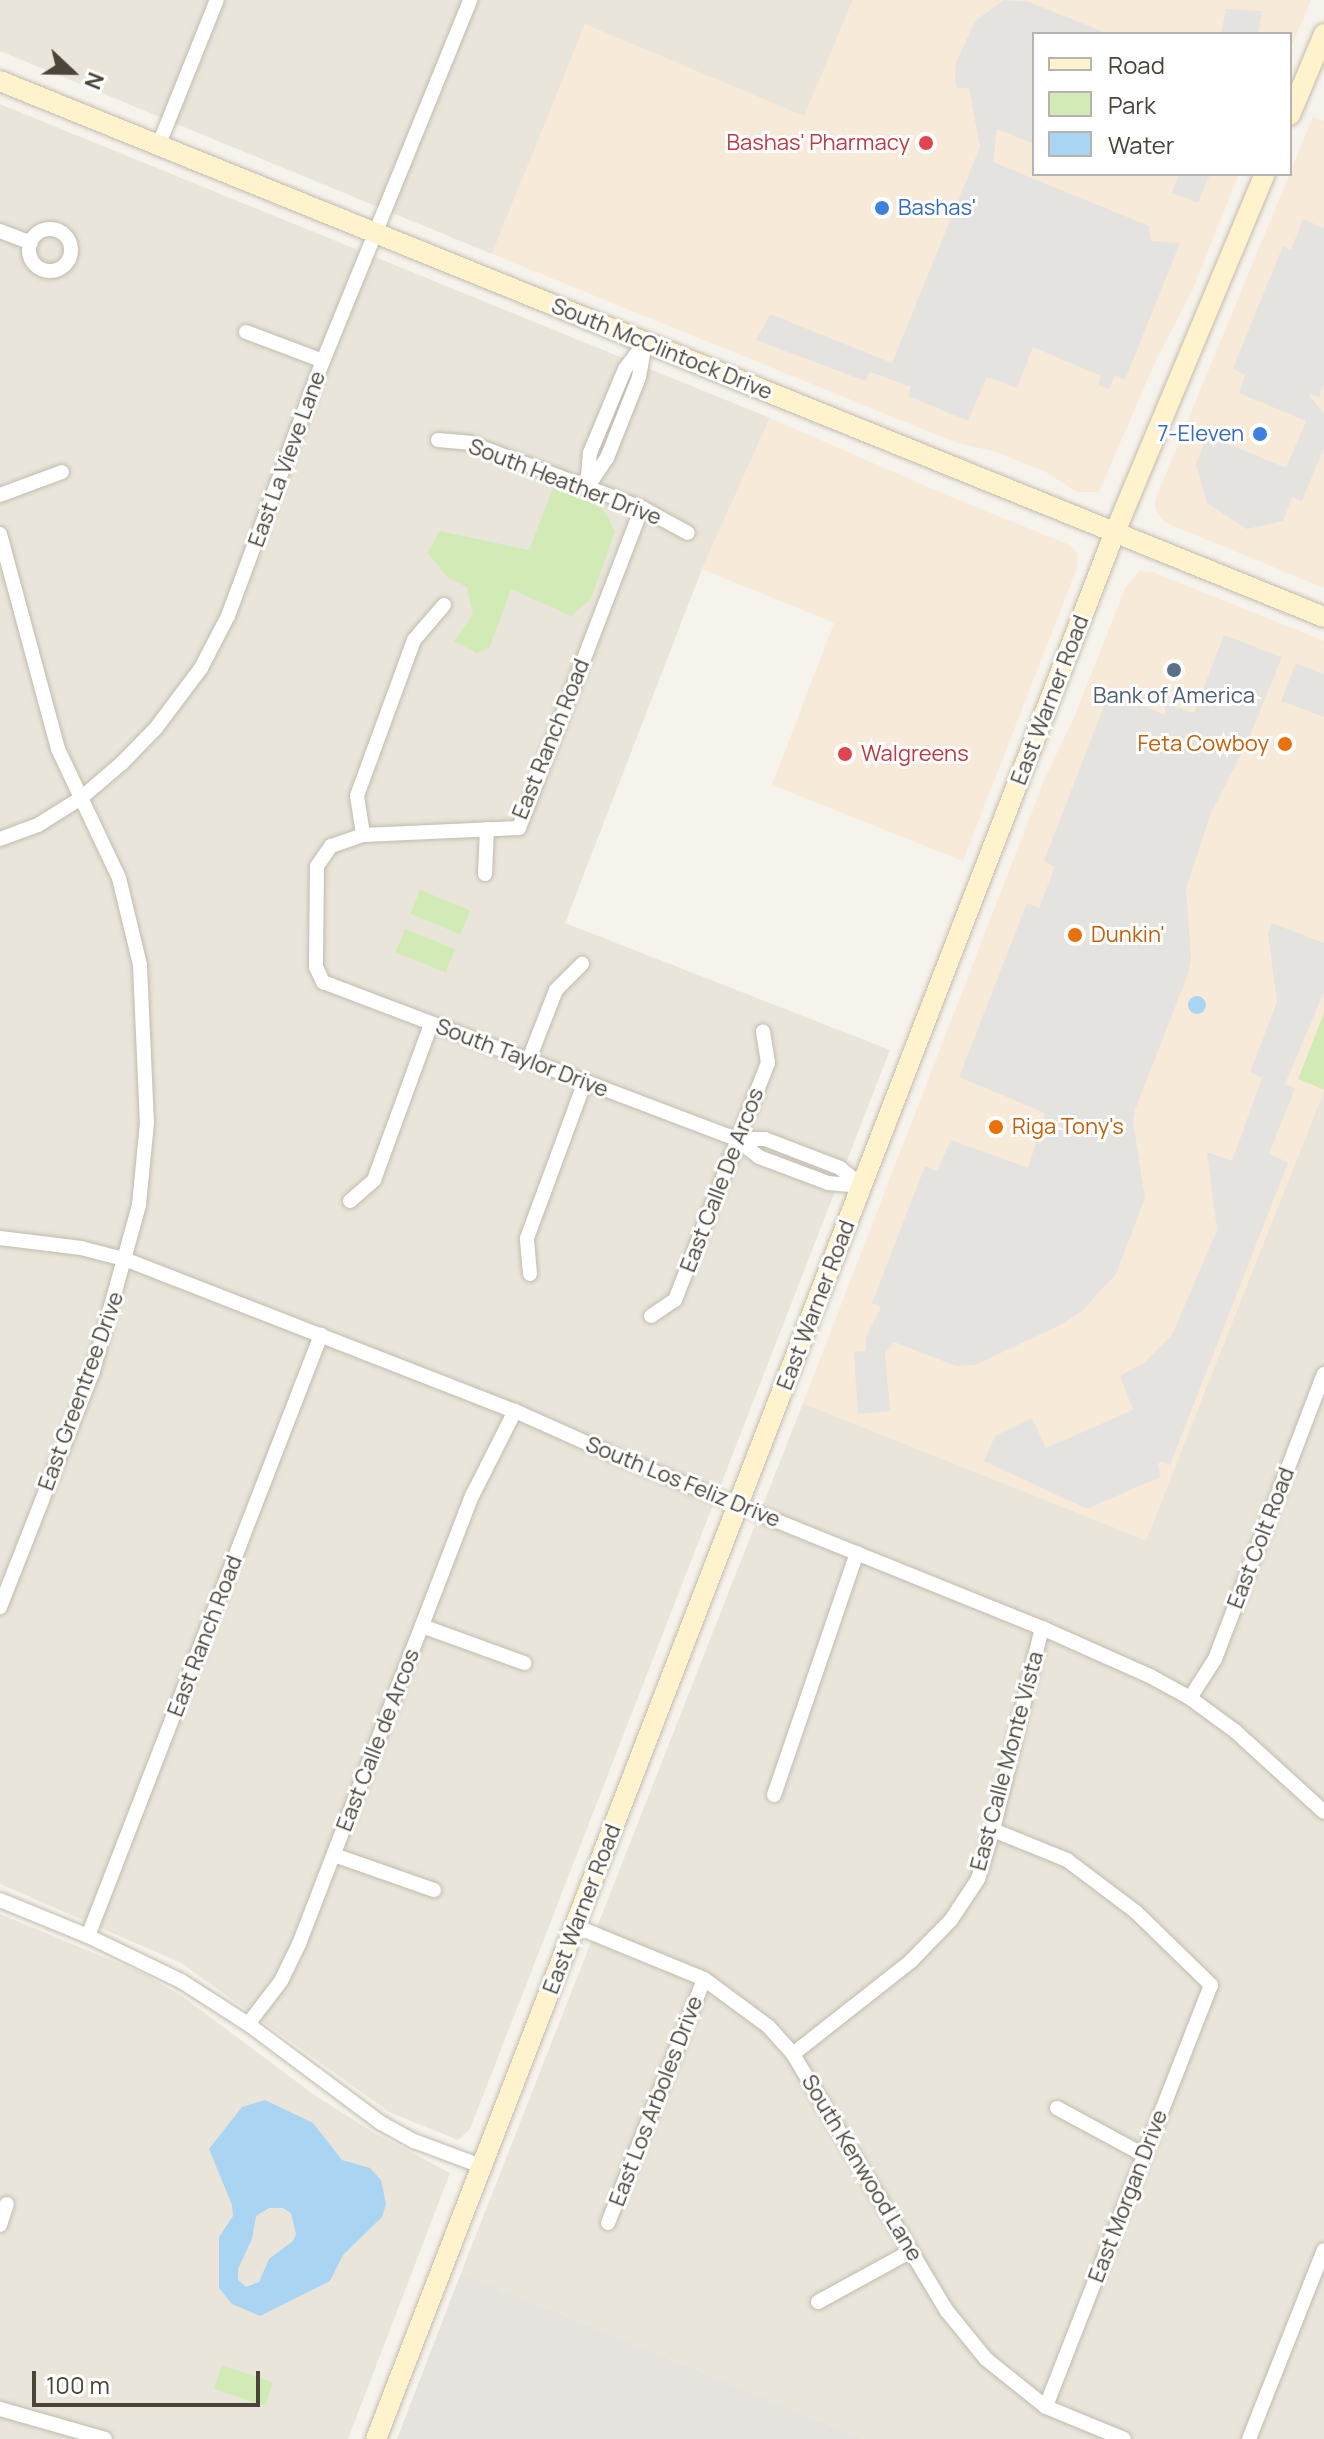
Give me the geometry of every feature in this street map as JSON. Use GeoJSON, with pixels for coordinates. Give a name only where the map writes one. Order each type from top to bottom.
{"type":"FeatureCollection","features":[{"type":"Feature","properties":{"kind":"main road"},"geometry":{"type":"LineString","coordinates":[[1292,110],[1324,34]]}},
{"type":"Feature","properties":{"kind":"main road","name":"South McClintock Drive"},"geometry":{"type":"LineString","coordinates":[[0,81],[1324,617]]}},
{"type":"Feature","properties":{"kind":"main road","name":"East Warner Road"},"geometry":{"type":"LineString","coordinates":[[376,2439],[1115,532],[1264,176]]}},
{"type":"Feature","properties":{"kind":"street","name":"East La Vieve Lane"},"geometry":{"type":"LineString","coordinates":[[0,839],[38,825],[81,798],[156,728],[201,668],[228,616],[323,361],[470,0]]}},
{"type":"Feature","properties":{"kind":"street"},"geometry":{"type":"LineString","coordinates":[[159,144],[215,1]]}},
{"type":"Feature","properties":{"kind":"street"},"geometry":{"type":"LineString","coordinates":[[0,231],[31,243]]}},
{"type":"Feature","properties":{"kind":"street"},"geometry":{"type":"LineString","coordinates":[[246,332],[323,361]]}},
{"type":"Feature","properties":{"kind":"street"},"geometry":{"type":"LineString","coordinates":[[587,487],[607,458],[639,377],[645,342]]}},
{"type":"Feature","properties":{"kind":"street","name":"South Heather Drive"},"geometry":{"type":"LineString","coordinates":[[438,440],[470,443],[642,508],[688,533]]}},
{"type":"Feature","properties":{"kind":"street"},"geometry":{"type":"LineString","coordinates":[[0,495],[62,472]]}},
{"type":"Feature","properties":{"kind":"street","name":"East Ranch Road"},"geometry":{"type":"LineString","coordinates":[[363,835],[519,828],[642,508]]}},
{"type":"Feature","properties":{"kind":"street","name":"East Greentree Drive"},"geometry":{"type":"LineString","coordinates":[[0,534],[58,749],[119,878],[140,965],[147,1123],[139,1205],[127,1260],[93,1371],[0,1607]]}},
{"type":"Feature","properties":{"kind":"street"},"geometry":{"type":"LineString","coordinates":[[363,835],[357,796],[414,640],[444,605]]}},
{"type":"Feature","properties":{"kind":"street"},"geometry":{"type":"LineString","coordinates":[[485,874],[487,829]]}},
{"type":"Feature","properties":{"kind":"street","name":"South Taylor Drive"},"geometry":{"type":"LineString","coordinates":[[363,835],[331,846],[317,866],[316,967],[323,982],[736,1139],[759,1157],[773,1163],[828,1183],[862,1186]]}},
{"type":"Feature","properties":{"kind":"street"},"geometry":{"type":"LineString","coordinates":[[529,1059],[556,990],[582,964]]}},
{"type":"Feature","properties":{"kind":"street"},"geometry":{"type":"LineString","coordinates":[[350,1201],[374,1180],[431,1024]]}},
{"type":"Feature","properties":{"kind":"street","name":"East Calle De Arcos"},"geometry":{"type":"LineString","coordinates":[[651,1316],[675,1300],[768,1063],[763,1031]]}},
{"type":"Feature","properties":{"kind":"street"},"geometry":{"type":"LineString","coordinates":[[530,1274],[527,1238],[585,1081]]}},
{"type":"Feature","properties":{"kind":"street","name":"South Los Feliz Drive"},"geometry":{"type":"LineString","coordinates":[[0,1238],[81,1248],[127,1260],[515,1411],[1042,1628],[1150,1676],[1190,1698],[1244,1739],[1324,1812]]}},
{"type":"Feature","properties":{"kind":"street","name":"East Ranch Road"},"geometry":{"type":"LineString","coordinates":[[88,1936],[321,1335]]}},
{"type":"Feature","properties":{"kind":"street","name":"East Colt Road"},"geometry":{"type":"LineString","coordinates":[[1190,1698],[1215,1659],[1324,1374]]}},
{"type":"Feature","properties":{"kind":"street","name":"East Calle de Arcos"},"geometry":{"type":"LineString","coordinates":[[248,2024],[281,1981],[334,1855],[473,1494],[515,1411]]}},
{"type":"Feature","properties":{"kind":"street"},"geometry":{"type":"LineString","coordinates":[[774,1795],[857,1553]]}},
{"type":"Feature","properties":{"kind":"street","name":"East Calle de Arcos"},"geometry":{"type":"LineString","coordinates":[[422,1626],[524,1663]]}},
{"type":"Feature","properties":{"kind":"street","name":"East Calle Monte Vista"},"geometry":{"type":"LineString","coordinates":[[793,2054],[911,1961],[951,1920],[978,1879],[993,1830],[1042,1628]]}},
{"type":"Feature","properties":{"kind":"street","name":"East Morgan Drive"},"geometry":{"type":"LineString","coordinates":[[993,1830],[1067,1860],[1136,1912],[1211,1985],[1046,2407]]}},
{"type":"Feature","properties":{"kind":"street","name":"East Calle de Arcos"},"geometry":{"type":"LineString","coordinates":[[334,1855],[434,1890]]}},
{"type":"Feature","properties":{"kind":"street"},"geometry":{"type":"LineString","coordinates":[[0,1900],[88,1936],[181,1981],[248,2024],[381,2123],[414,2141],[481,2166]]}},
{"type":"Feature","properties":{"kind":"street","name":"South Kenwood Lane"},"geometry":{"type":"LineString","coordinates":[[575,1926],[704,1979],[768,2026],[793,2054],[947,2311],[986,2359],[1046,2407],[1124,2439]]}},
{"type":"Feature","properties":{"kind":"street","name":"East Los Arboles Drive"},"geometry":{"type":"LineString","coordinates":[[608,2223],[704,1979]]}},
{"type":"Feature","properties":{"kind":"street"},"geometry":{"type":"LineString","coordinates":[[1057,2108],[1144,2155]]}},
{"type":"Feature","properties":{"kind":"street"},"geometry":{"type":"LineString","coordinates":[[0,2225],[7,2204]]}},
{"type":"Feature","properties":{"kind":"street"},"geometry":{"type":"LineString","coordinates":[[1249,2439],[1324,2250]]}},
{"type":"Feature","properties":{"kind":"street"},"geometry":{"type":"LineString","coordinates":[[818,2302],[911,2251]]}},
{"type":"Feature","properties":{"kind":"street"},"geometry":{"type":"LineString","coordinates":[[0,2409],[105,2439]]}},
{"type":"Feature","properties":{"kind":"shaded area"},"geometry":{"type":"Polygon","coordinates":[[[0,0],[853,0],[805,117],[585,25],[492,254],[0,51],[0,0]]]}},
{"type":"Feature","properties":{"kind":"shaded area"},"geometry":{"type":"Polygon","coordinates":[[[853,0],[1311,0],[1292,45],[1292,32],[1032,32],[1032,176],[1238,176],[1193,289],[1155,362],[1099,492],[1077,492],[1044,471],[993,451],[957,443],[492,254],[585,24],[804,116],[853,0]]]}},
{"type":"Feature","properties":{"kind":"shaded area"},"geometry":{"type":"Polygon","coordinates":[[[1004,0],[1029,2],[1104,32],[1032,32],[1032,143],[997,129],[993,162],[1149,226],[1151,241],[1180,243],[1125,380],[1115,375],[1109,389],[1098,385],[1101,376],[1033,347],[1017,388],[987,377],[968,421],[908,396],[911,387],[870,372],[865,381],[756,340],[770,314],[892,363],[980,147],[969,88],[957,88],[955,81],[956,63],[975,21],[1004,0]]]}},
{"type":"Feature","properties":{"kind":"shaded area"},"geometry":{"type":"Polygon","coordinates":[[[1226,9],[1262,11],[1258,32],[1221,32],[1226,9]]]}},
{"type":"Feature","properties":{"kind":"shaded area"},"geometry":{"type":"Polygon","coordinates":[[[0,104],[770,418],[702,569],[565,923],[890,1050],[470,2129],[458,2140],[389,2112],[181,1963],[0,1884],[0,104]]]}},
{"type":"Feature","properties":{"kind":"shaded area"},"geometry":{"type":"Polygon","coordinates":[[[1313,117],[1324,121],[1324,588],[1164,522],[1155,509],[1155,500],[1289,176],[1292,176],[1292,168],[1313,117]]]}},
{"type":"Feature","properties":{"kind":"shaded area"},"geometry":{"type":"Polygon","coordinates":[[[1178,176],[1209,176],[1198,203],[1172,193],[1178,176]]]}},
{"type":"Feature","properties":{"kind":"shaded area"},"geometry":{"type":"Polygon","coordinates":[[[1303,219],[1324,228],[1324,384],[1319,397],[1308,394],[1324,413],[1324,448],[1302,501],[1292,497],[1283,521],[1247,529],[1207,503],[1196,465],[1207,435],[1286,468],[1306,421],[1239,393],[1245,375],[1233,368],[1283,246],[1291,250],[1303,219]]]}},
{"type":"Feature","properties":{"kind":"shaded area"},"geometry":{"type":"Polygon","coordinates":[[[770,418],[1070,545],[1078,554],[1077,568],[963,861],[772,785],[834,623],[702,569],[770,418]]]}},
{"type":"Feature","properties":{"kind":"shaded area"},"geometry":{"type":"Polygon","coordinates":[[[1139,571],[1153,572],[1324,641],[1324,1013],[1298,1079],[1324,1090],[1146,1540],[803,1403],[1045,778],[1076,713],[1125,588],[1139,571]]]}},
{"type":"Feature","properties":{"kind":"shaded area"},"geometry":{"type":"Polygon","coordinates":[[[1224,635],[1282,657],[1247,743],[1211,813],[1186,889],[1191,957],[1188,974],[1135,1110],[1133,1121],[1145,1198],[1116,1274],[1082,1311],[1062,1324],[975,1365],[956,1366],[894,1342],[885,1353],[890,1411],[858,1414],[854,1352],[866,1351],[866,1337],[881,1307],[872,1303],[925,1166],[937,1171],[951,1140],[1028,1168],[1045,1113],[959,1077],[1027,903],[1039,908],[1055,867],[1044,861],[1109,693],[1166,715],[1164,703],[1194,713],[1224,635]]]}},
{"type":"Feature","properties":{"kind":"shaded area"},"geometry":{"type":"Polygon","coordinates":[[[1296,663],[1324,674],[1324,717],[1281,701],[1296,663]]]}},
{"type":"Feature","properties":{"kind":"shaded area"},"geometry":{"type":"Polygon","coordinates":[[[1272,923],[1324,943],[1324,992],[1285,1084],[1295,1089],[1269,1153],[1288,1163],[1170,1465],[1161,1461],[1158,1464],[1160,1477],[1087,1509],[984,1461],[995,1436],[1032,1418],[1046,1448],[1133,1410],[1120,1376],[1145,1362],[1172,1335],[1217,1230],[1207,1152],[1232,1161],[1262,1078],[1250,1072],[1277,1002],[1268,933],[1272,923]]]}},
{"type":"Feature","properties":{"kind":"shaded area"},"geometry":{"type":"Polygon","coordinates":[[[1324,1090],[1324,2439],[864,2439],[461,2273],[803,1403],[1146,1540],[1324,1090]]]}},
{"type":"Feature","properties":{"kind":"shaded area"},"geometry":{"type":"Polygon","coordinates":[[[0,1914],[142,1973],[182,1996],[313,2094],[371,2131],[450,2173],[348,2439],[0,2439],[0,1914]]]}},
{"type":"Feature","properties":{"kind":"shaded area"},"geometry":{"type":"Polygon","coordinates":[[[461,2273],[864,2439],[397,2439],[461,2273]]]}},
{"type":"Feature","properties":{"kind":"green space"},"geometry":{"type":"Polygon","coordinates":[[[553,488],[600,504],[615,531],[591,599],[571,616],[511,589],[490,647],[477,653],[454,641],[473,614],[467,587],[447,577],[428,553],[439,531],[529,550],[553,488]]]}},
{"type":"Feature","properties":{"kind":"green space"},"geometry":{"type":"Polygon","coordinates":[[[420,890],[470,910],[460,934],[410,914],[420,890]]]}},
{"type":"Feature","properties":{"kind":"green space"},"geometry":{"type":"Polygon","coordinates":[[[405,929],[455,949],[446,972],[396,952],[405,929]]]}},
{"type":"Feature","properties":{"kind":"green space"},"geometry":{"type":"Polygon","coordinates":[[[1324,1013],[1324,1090],[1298,1079],[1324,1013]]]}},
{"type":"Feature","properties":{"kind":"green space"},"geometry":{"type":"Polygon","coordinates":[[[222,2365],[273,2383],[265,2406],[214,2389],[222,2365]]]}},
{"type":"Feature","properties":{"kind":"water"},"geometry":{"type":"Polygon","coordinates":[[[1197,996],[1206,1005],[1197,1014],[1188,1005],[1197,996]]]}},
{"type":"Feature","properties":{"kind":"water"},"geometry":{"type":"Polygon","coordinates":[[[265,2100],[313,2123],[342,2160],[370,2168],[381,2180],[386,2204],[382,2217],[343,2255],[330,2281],[260,2316],[232,2304],[219,2288],[219,2237],[233,2216],[232,2205],[209,2149],[242,2107],[265,2100]],[[269,2208],[256,2216],[252,2239],[238,2269],[238,2280],[246,2287],[259,2282],[269,2259],[293,2241],[296,2234],[291,2213],[283,2208],[269,2208]]]}},
{"type":"Feature","properties":{"kind":"place","name":"Bashas' Pharmacy"},"geometry":{"type":"Point","coordinates":[926,143]}},
{"type":"Feature","properties":{"kind":"place","name":"Bashas'"},"geometry":{"type":"Point","coordinates":[882,208]}},
{"type":"Feature","properties":{"kind":"place","name":"7-Eleven"},"geometry":{"type":"Point","coordinates":[1260,434]}},
{"type":"Feature","properties":{"kind":"place","name":"Bank of America"},"geometry":{"type":"Point","coordinates":[1174,670]}},
{"type":"Feature","properties":{"kind":"place","name":"Feta Cowboy"},"geometry":{"type":"Point","coordinates":[1285,744]}},
{"type":"Feature","properties":{"kind":"place","name":"Walgreens"},"geometry":{"type":"Point","coordinates":[845,754]}},
{"type":"Feature","properties":{"kind":"place","name":"Dunkin'"},"geometry":{"type":"Point","coordinates":[1075,935]}},
{"type":"Feature","properties":{"kind":"place","name":"Riga Tony's"},"geometry":{"type":"Point","coordinates":[996,1127]}}]}
